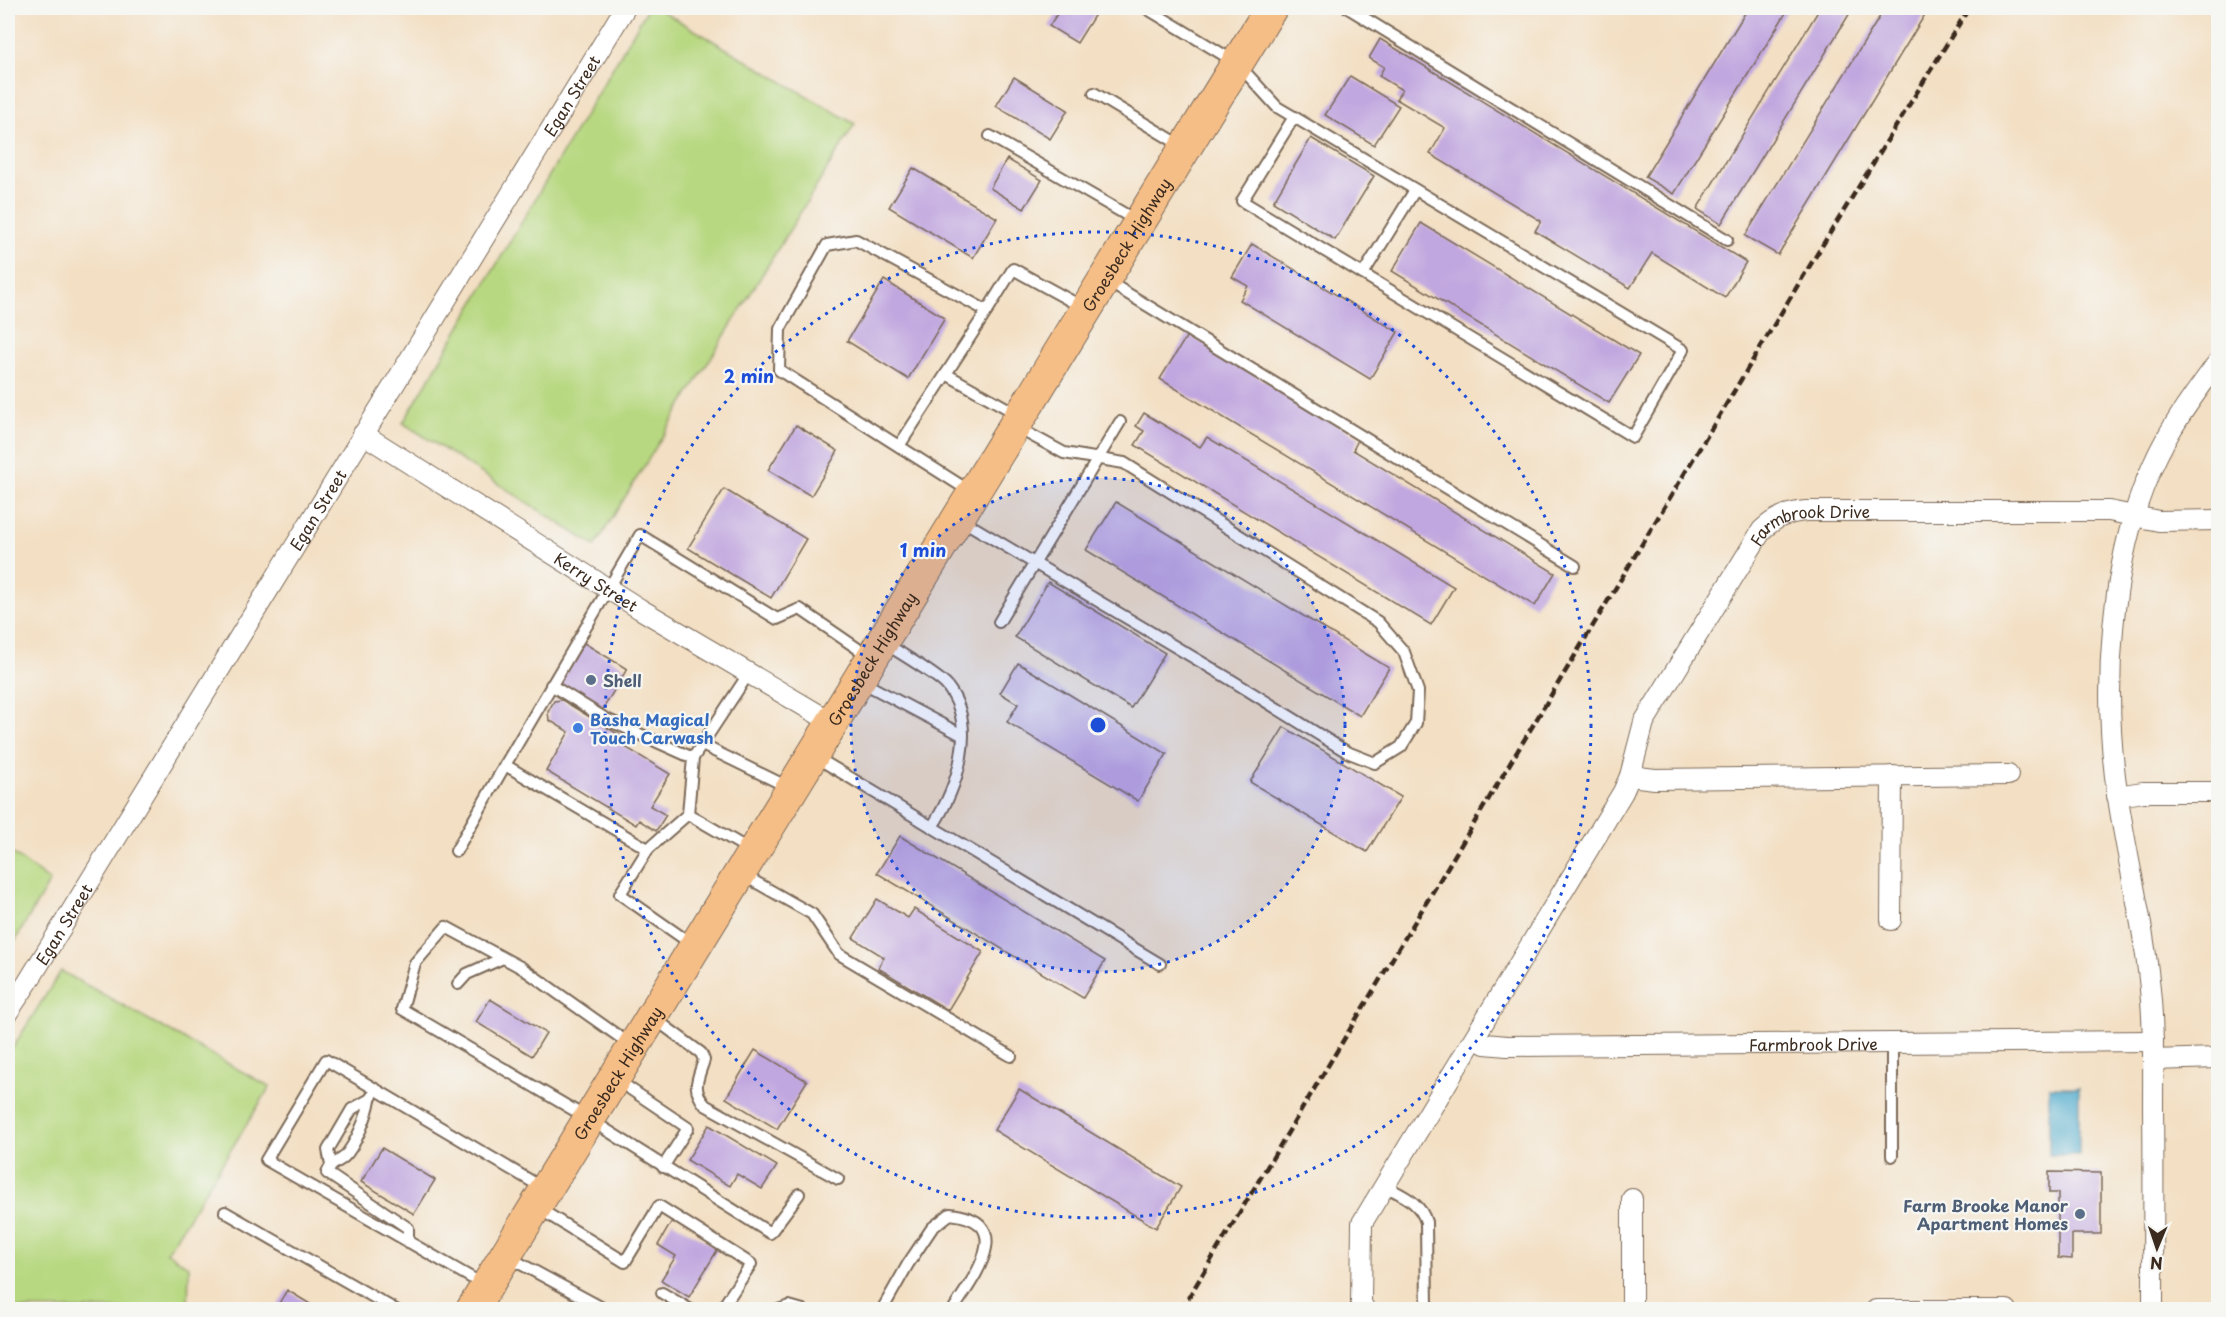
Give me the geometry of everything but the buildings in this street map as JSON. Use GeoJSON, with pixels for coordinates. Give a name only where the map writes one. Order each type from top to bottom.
{"type":"FeatureCollection","features":[{"type":"Feature","properties":{"kind":"main road","name":"Groesbeck Highway"},"geometry":{"type":"LineString","coordinates":[[479,1298],[1271,8]]}},
{"type":"Feature","properties":{"kind":"street","name":"Egan Street"},"geometry":{"type":"LineString","coordinates":[[8,1012],[625,8]]}},
{"type":"Feature","properties":{"kind":"street"},"geometry":{"type":"LineString","coordinates":[[2156,1305],[2151,999],[2143,938],[2117,796],[2111,735],[2112,652],[2116,602],[2135,516],[2152,465],[2170,431],[2218,362]]}},
{"type":"Feature","properties":{"kind":"street","name":"Kerry Street"},"geometry":{"type":"LineString","coordinates":[[363,434],[607,588],[833,723]]}},
{"type":"Feature","properties":{"kind":"street","name":"Farmbrook Drive"},"geometry":{"type":"LineString","coordinates":[[1365,1310],[1361,1303],[1362,1223],[1623,792],[1630,776],[1644,722],[1762,530],[1772,520],[1787,513],[1806,511],[2109,511],[2160,520],[2218,520]]}},
{"type":"Feature","properties":{"kind":"street"},"geometry":{"type":"LineString","coordinates":[[1630,776],[1655,779],[2008,775]]}},
{"type":"Feature","properties":{"kind":"street"},"geometry":{"type":"LineString","coordinates":[[1891,920],[1892,776]]}},
{"type":"Feature","properties":{"kind":"street"},"geometry":{"type":"LineString","coordinates":[[2117,796],[2143,792],[2218,792]]}},
{"type":"Feature","properties":{"kind":"street","name":"Farmbrook Drive"},"geometry":{"type":"LineString","coordinates":[[1475,1038],[1485,1044],[1507,1046],[1892,1043],[2153,1050],[2218,1058]]}},
{"type":"Feature","properties":{"kind":"street"},"geometry":{"type":"LineString","coordinates":[[1632,1199],[1632,1310]]}},
{"type":"Feature","properties":{"kind":"street"},"geometry":{"type":"LineString","coordinates":[[1875,1310],[2007,1310]]}},
{"type":"Feature","properties":{"kind":"lane"},"geometry":{"type":"LineString","coordinates":[[1146,8],[1237,63],[1277,107],[1683,350],[1633,437],[1242,201],[1293,117]]}},
{"type":"Feature","properties":{"kind":"lane"},"geometry":{"type":"LineString","coordinates":[[1348,8],[1727,240]]}},
{"type":"Feature","properties":{"kind":"lane"},"geometry":{"type":"LineString","coordinates":[[1094,93],[1185,148]]}},
{"type":"Feature","properties":{"kind":"lane"},"geometry":{"type":"LineString","coordinates":[[990,136],[1140,222]]}},
{"type":"Feature","properties":{"kind":"lane"},"geometry":{"type":"LineString","coordinates":[[1363,274],[1415,190]]}},
{"type":"Feature","properties":{"kind":"lane"},"geometry":{"type":"LineString","coordinates":[[946,374],[1064,453],[1124,463],[1378,622],[1404,652],[1418,691],[1416,723],[1401,747],[1375,763],[1347,752],[1228,678],[1034,564],[899,446],[779,370],[780,329],[827,245],[856,240],[987,311]]}},
{"type":"Feature","properties":{"kind":"lane"},"geometry":{"type":"LineString","coordinates":[[899,446],[1012,269],[1087,309]]}},
{"type":"Feature","properties":{"kind":"lane"},"geometry":{"type":"LineString","coordinates":[[1105,280],[1575,566]]}},
{"type":"Feature","properties":{"kind":"lane"},"geometry":{"type":"LineString","coordinates":[[999,622],[1120,422]]}},
{"type":"Feature","properties":{"kind":"lane"},"geometry":{"type":"LineString","coordinates":[[456,851],[607,588],[640,535],[777,619],[800,609],[872,660],[962,735]]}},
{"type":"Feature","properties":{"kind":"lane"},"geometry":{"type":"LineString","coordinates":[[872,660],[946,685],[961,708],[960,765],[946,806],[932,827]]}},
{"type":"Feature","properties":{"kind":"lane"},"geometry":{"type":"LineString","coordinates":[[696,947],[620,894],[648,849],[688,814],[693,758],[749,673]]}},
{"type":"Feature","properties":{"kind":"lane"},"geometry":{"type":"LineString","coordinates":[[551,685],[606,719],[693,758]]}},
{"type":"Feature","properties":{"kind":"lane"},"geometry":{"type":"LineString","coordinates":[[702,745],[793,789]]}},
{"type":"Feature","properties":{"kind":"lane"},"geometry":{"type":"LineString","coordinates":[[813,756],[1160,964]]}},
{"type":"Feature","properties":{"kind":"lane"},"geometry":{"type":"LineString","coordinates":[[505,765],[648,849]]}},
{"type":"Feature","properties":{"kind":"lane"},"geometry":{"type":"LineString","coordinates":[[688,814],[812,914],[838,954],[1011,1056]]}},
{"type":"Feature","properties":{"kind":"lane"},"geometry":{"type":"LineString","coordinates":[[634,1047],[522,968],[447,927],[415,963],[402,1009],[589,1119],[770,1233],[799,1194]]}},
{"type":"Feature","properties":{"kind":"lane"},"geometry":{"type":"LineString","coordinates":[[458,984],[467,974],[503,958]]}},
{"type":"Feature","properties":{"kind":"lane"},"geometry":{"type":"LineString","coordinates":[[652,1017],[701,1053],[704,1060],[696,1084],[698,1096],[705,1105],[838,1179]]}},
{"type":"Feature","properties":{"kind":"lane"},"geometry":{"type":"LineString","coordinates":[[1892,1043],[1893,1156]]}},
{"type":"Feature","properties":{"kind":"lane"},"geometry":{"type":"LineString","coordinates":[[479,1298],[408,1242],[266,1160],[326,1060],[376,1088],[541,1198],[625,1262],[659,1206],[752,1264],[721,1310]]}},
{"type":"Feature","properties":{"kind":"lane"},"geometry":{"type":"LineString","coordinates":[[614,1078],[688,1128],[663,1167]]}},
{"type":"Feature","properties":{"kind":"lane"},"geometry":{"type":"LineString","coordinates":[[376,1088],[370,1099],[368,1116],[344,1156],[331,1165],[327,1173],[408,1228],[408,1242]]}},
{"type":"Feature","properties":{"kind":"lane"},"geometry":{"type":"LineString","coordinates":[[331,1165],[328,1150],[352,1109],[370,1099]]}},
{"type":"Feature","properties":{"kind":"lane"},"geometry":{"type":"LineString","coordinates":[[1383,1185],[1417,1204],[1423,1212],[1426,1222],[1427,1310]]}},
{"type":"Feature","properties":{"kind":"lane"},"geometry":{"type":"LineString","coordinates":[[225,1212],[396,1310]]}},
{"type":"Feature","properties":{"kind":"lane"},"geometry":{"type":"LineString","coordinates":[[882,1310],[932,1228],[950,1214],[963,1215],[981,1225],[988,1237],[987,1249],[980,1267],[953,1310]]}},
{"type":"Feature","properties":{"kind":"lane"},"geometry":{"type":"LineString","coordinates":[[505,1255],[606,1310]]}},
{"type":"Feature","properties":{"kind":"lane"},"geometry":{"type":"LineString","coordinates":[[662,1293],[691,1310]]}},
{"type":"Feature","properties":{"kind":"lane"},"geometry":{"type":"LineString","coordinates":[[778,1310],[789,1306],[803,1310]]}},
{"type":"Feature","properties":{"kind":"green space"},"geometry":{"type":"Polygon","coordinates":[[[648,8],[657,8],[855,124],[595,546],[403,423],[648,8]]]}},
{"type":"Feature","properties":{"kind":"green space"},"geometry":{"type":"Polygon","coordinates":[[[8,850],[50,881],[8,953],[8,850]]]}},
{"type":"Feature","properties":{"kind":"green space"},"geometry":{"type":"Polygon","coordinates":[[[61,971],[270,1087],[167,1252],[189,1267],[188,1309],[8,1309],[8,1055],[61,971]]]}},
{"type":"Feature","properties":{"kind":"water"},"geometry":{"type":"Polygon","coordinates":[[[2049,1087],[2079,1087],[2079,1155],[2049,1155],[2049,1087]]]}},
{"type":"Feature","properties":{"kind":"railway"},"geometry":{"type":"LineString","coordinates":[[1181,1310],[1801,280],[1969,8]]}},
{"type":"Feature","properties":{"kind":"place","name":"Shell"},"geometry":{"type":"Point","coordinates":[591,680]}},
{"type":"Feature","properties":{"kind":"place","name":"Basha Magical Touch Carwash"},"geometry":{"type":"Point","coordinates":[578,728]}},
{"type":"Feature","properties":{"kind":"place","name":"Farm Brooke Manor Apartment Homes"},"geometry":{"type":"Point","coordinates":[2080,1214]}}]}
